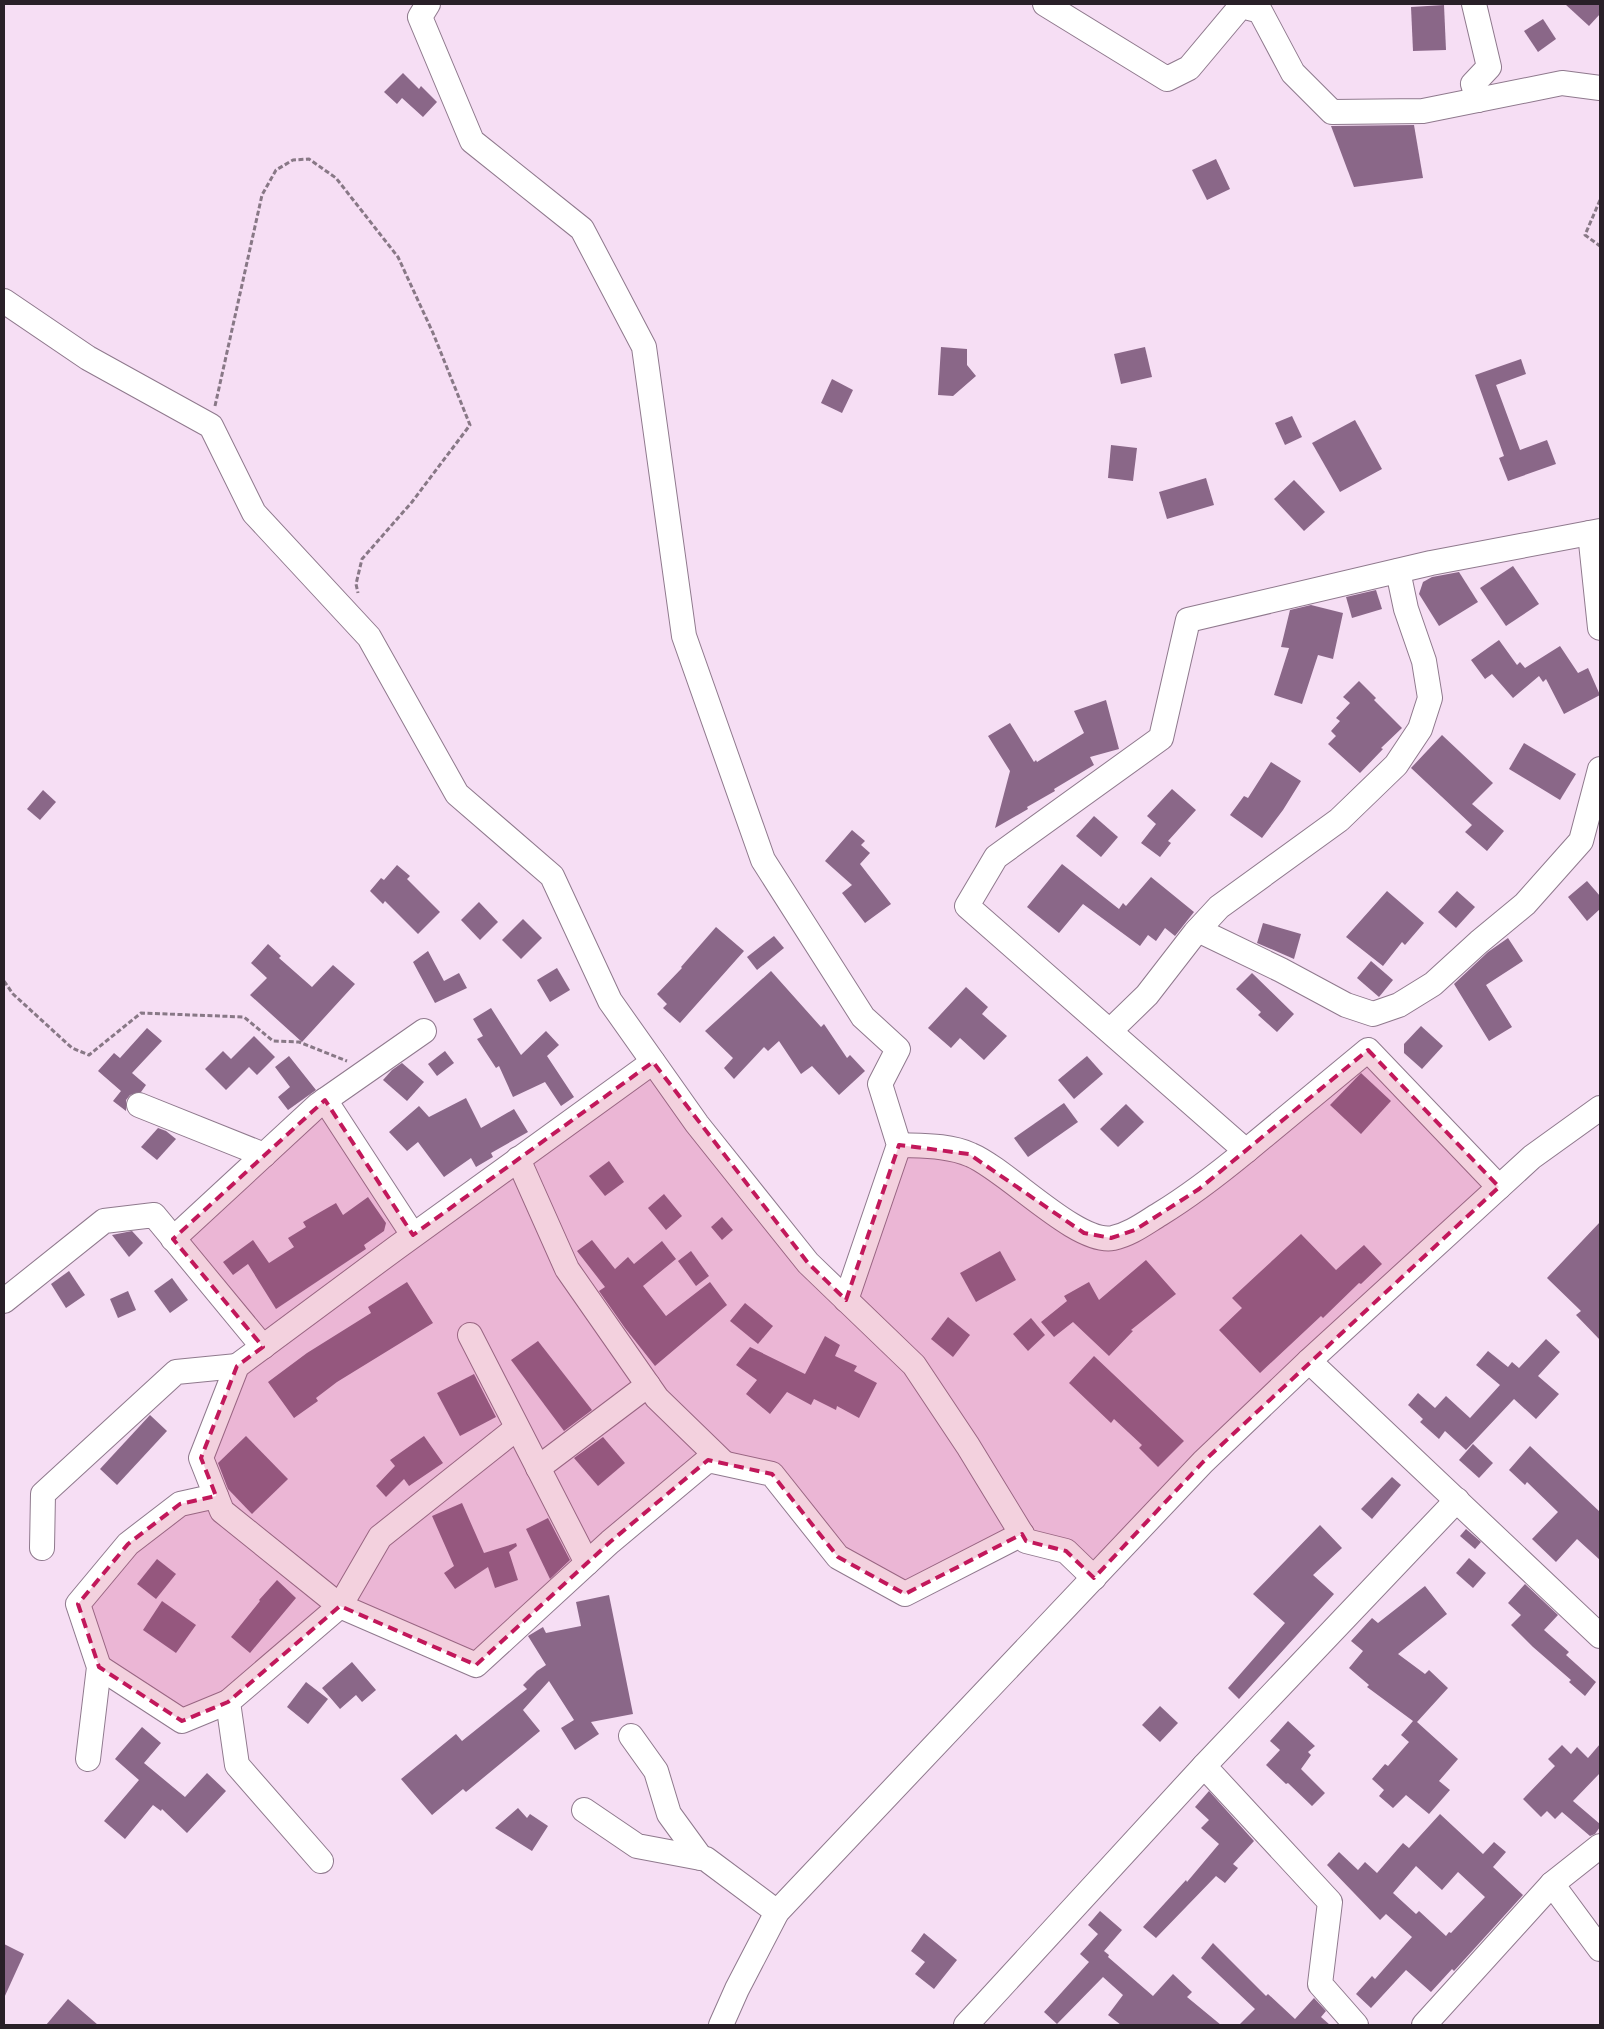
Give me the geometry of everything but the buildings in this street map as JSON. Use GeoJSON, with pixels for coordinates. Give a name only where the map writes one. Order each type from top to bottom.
{"type":"FeatureCollection","features":[{"type":"Feature","properties":{"kind":"street"},"geometry":{"type":"LineString","coordinates":[[428,4],[420,18],[472,142],[582,229],[644,347],[684,636],[763,860],[863,1017],[898,1049],[880,1084],[899,1145],[846,1300]]}},
{"type":"Feature","properties":{"kind":"street"},"geometry":{"type":"LineString","coordinates":[[1045,4],[1167,79],[1189,68],[1241,6],[1258,7],[1293,74],[1332,112],[1423,111],[1562,83],[1600,88]]}},
{"type":"Feature","properties":{"kind":"street"},"geometry":{"type":"LineString","coordinates":[[1474,4],[1489,67],[1472,84],[1478,100]]}},
{"type":"Feature","properties":{"kind":"street"},"geometry":{"type":"LineString","coordinates":[[4,301],[88,358],[211,426],[254,513],[369,637],[457,794],[552,876],[610,1001],[697,1124],[808,1263],[914,1365],[968,1446],[1026,1541],[1066,1551],[1094,1578]]}},
{"type":"Feature","properties":{"kind":"street"},"geometry":{"type":"LineString","coordinates":[[1246,1151],[967,906],[996,857],[1161,738],[1188,620],[1398,571],[1595,532],[1600,628]]}},
{"type":"Feature","properties":{"kind":"street"},"geometry":{"type":"LineString","coordinates":[[1110,1031],[1147,995],[1198,930],[1219,907],[1339,820],[1396,764],[1420,730],[1430,698],[1424,660],[1406,609],[1398,571]]}},
{"type":"Feature","properties":{"kind":"street"},"geometry":{"type":"LineString","coordinates":[[1198,930],[1281,970],[1346,1006],[1373,1014],[1400,1005],[1433,984],[1479,942],[1525,904],[1581,841],[1600,768]]}},
{"type":"Feature","properties":{"kind":"street"},"geometry":{"type":"LineString","coordinates":[[173,1238],[325,1100],[424,1031]]}},
{"type":"Feature","properties":{"kind":"street"},"geometry":{"type":"LineString","coordinates":[[899,1145],[942,1148],[969,1154],[988,1164],[1050,1211],[1084,1233],[1111,1238],[1135,1230],[1199,1189],[1368,1050],[1499,1187]]}},
{"type":"Feature","properties":{"kind":"street"},"geometry":{"type":"LineString","coordinates":[[42,1548],[43,1494],[176,1372],[237,1366],[653,1062]]}},
{"type":"Feature","properties":{"kind":"street"},"geometry":{"type":"LineString","coordinates":[[325,1100],[414,1235]]}},
{"type":"Feature","properties":{"kind":"street"},"geometry":{"type":"LineString","coordinates":[[139,1105],[264,1154]]}},
{"type":"Feature","properties":{"kind":"street"},"geometry":{"type":"LineString","coordinates":[[721,2025],[737,1988],[777,1912],[1204,1462],[1309,1361],[1532,1157],[1600,1108]]}},
{"type":"Feature","properties":{"kind":"street"},"geometry":{"type":"LineString","coordinates":[[518,1159],[567,1269],[657,1398],[724,1463]]}},
{"type":"Feature","properties":{"kind":"street"},"geometry":{"type":"LineString","coordinates":[[4,1300],[104,1221],[154,1215],[263,1347]]}},
{"type":"Feature","properties":{"kind":"street"},"geometry":{"type":"LineString","coordinates":[[470,1334],[587,1563]]}},
{"type":"Feature","properties":{"kind":"street"},"geometry":{"type":"LineString","coordinates":[[1309,1361],[1600,1636]]}},
{"type":"Feature","properties":{"kind":"street"},"geometry":{"type":"LineString","coordinates":[[237,1366],[201,1458],[222,1511],[340,1606],[476,1665],[587,1563],[708,1460],[772,1474],[838,1557],[905,1594],[1022,1534]]}},
{"type":"Feature","properties":{"kind":"street"},"geometry":{"type":"LineString","coordinates":[[538,1468],[648,1385]]}},
{"type":"Feature","properties":{"kind":"street"},"geometry":{"type":"LineString","coordinates":[[99,1667],[182,1721],[228,1702],[340,1606],[380,1537],[517,1428]]}},
{"type":"Feature","properties":{"kind":"street"},"geometry":{"type":"LineString","coordinates":[[88,1759],[99,1667],[78,1604],[128,1544],[180,1504],[216,1496]]}},
{"type":"Feature","properties":{"kind":"street"},"geometry":{"type":"LineString","coordinates":[[966,2025],[1204,1766],[1457,1500]]}},
{"type":"Feature","properties":{"kind":"street"},"geometry":{"type":"LineString","coordinates":[[228,1702],[237,1765],[321,1861]]}},
{"type":"Feature","properties":{"kind":"street"},"geometry":{"type":"LineString","coordinates":[[631,1736],[656,1771],[669,1814],[701,1858]]}},
{"type":"Feature","properties":{"kind":"street"},"geometry":{"type":"LineString","coordinates":[[1204,1766],[1330,1902],[1320,1984],[1356,2025]]}},
{"type":"Feature","properties":{"kind":"street"},"geometry":{"type":"LineString","coordinates":[[584,1810],[638,1846],[706,1859],[777,1912]]}},
{"type":"Feature","properties":{"kind":"street"},"geometry":{"type":"LineString","coordinates":[[1424,2025],[1552,1884],[1600,1846]]}},
{"type":"Feature","properties":{"kind":"street"},"geometry":{"type":"LineString","coordinates":[[1552,1884],[1600,1949]]}},
{"type":"Feature","properties":{"kind":"path"},"geometry":{"type":"LineString","coordinates":[[211,426],[262,195],[276,170],[293,160],[309,159],[336,178],[398,257],[433,333],[470,425],[412,502],[362,560],[356,584],[360,602]]}},
{"type":"Feature","properties":{"kind":"path"},"geometry":{"type":"LineString","coordinates":[[1600,200],[1585,235],[1600,246]]}},
{"type":"Feature","properties":{"kind":"path"},"geometry":{"type":"LineString","coordinates":[[4,981],[12,994],[72,1048],[89,1055],[141,1013],[244,1017],[273,1041],[299,1042],[368,1070]]}},
{"type":"Feature","properties":{"kind":"highlighted area"},"geometry":{"type":"Polygon","coordinates":[[[1368,1050],[1499,1187],[1203,1462],[1094,1578],[1066,1551],[1026,1541],[1022,1534],[905,1594],[838,1557],[772,1474],[708,1460],[610,1542],[476,1665],[340,1606],[228,1702],[182,1721],[99,1667],[78,1604],[128,1544],[180,1504],[216,1496],[201,1458],[237,1366],[263,1347],[173,1239],[325,1100],[413,1235],[653,1062],[808,1263],[846,1300],[899,1145],[969,1154],[1084,1233],[1111,1238],[1135,1230],[1199,1189],[1368,1050]]]}}]}
